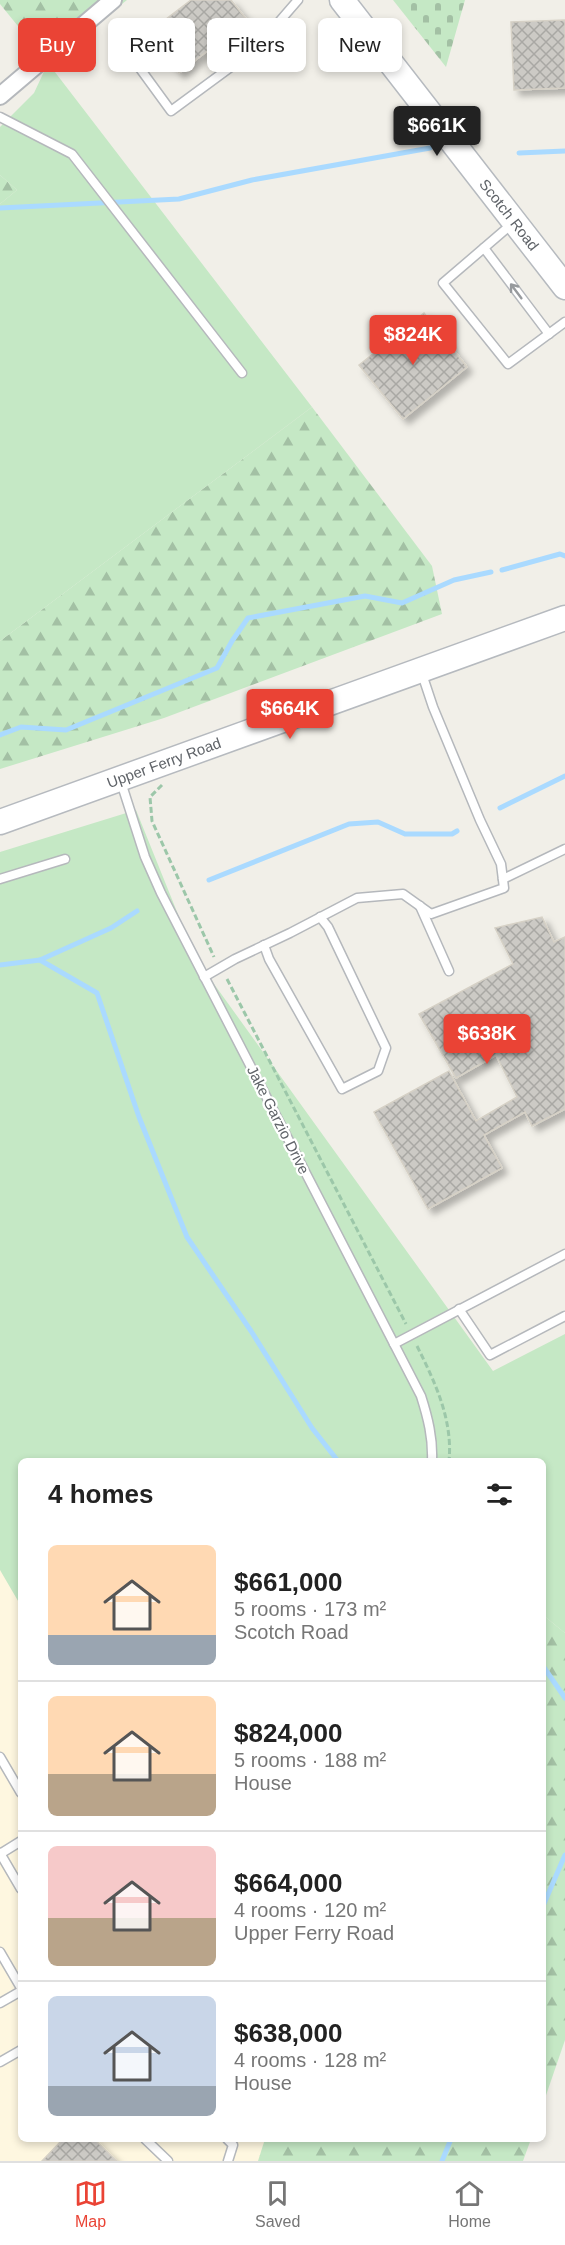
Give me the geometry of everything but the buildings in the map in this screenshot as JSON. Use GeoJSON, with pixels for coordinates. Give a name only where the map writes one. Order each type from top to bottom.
{"type":"FeatureCollection","features":[{"type":"Feature","properties":{"kind":"main road","name":"Scotch Road"},"geometry":{"type":"LineString","coordinates":[[342,0],[565,287]]}},
{"type":"Feature","properties":{"kind":"main road","name":"Upper Ferry Road"},"geometry":{"type":"LineString","coordinates":[[0,822],[565,618]]}},
{"type":"Feature","properties":{"kind":"street"},"geometry":{"type":"LineString","coordinates":[[0,96],[15,75],[113,0]]}},
{"type":"Feature","properties":{"kind":"lane"},"geometry":{"type":"LineString","coordinates":[[143,72],[171,111],[247,55],[262,47],[272,30],[298,0]]}},
{"type":"Feature","properties":{"kind":"lane"},"geometry":{"type":"LineString","coordinates":[[0,117],[72,154],[242,373]]}},
{"type":"Feature","properties":{"kind":"lane"},"geometry":{"type":"LineString","coordinates":[[514,222],[443,283],[508,364],[565,322]]}},
{"type":"Feature","properties":{"kind":"lane"},"geometry":{"type":"LineString","coordinates":[[484,248],[549,334]]}},
{"type":"Feature","properties":{"kind":"lane"},"geometry":{"type":"LineString","coordinates":[[204,977],[235,958],[357,898],[403,894],[431,914],[504,888],[501,864],[480,820],[433,706],[421,670]]}},
{"type":"Feature","properties":{"kind":"lane","name":"Jake Garzio Drive"},"geometry":{"type":"LineString","coordinates":[[120,779],[157,884],[421,1396],[429,1420],[432,1458]]}},
{"type":"Feature","properties":{"kind":"lane"},"geometry":{"type":"LineString","coordinates":[[503,879],[565,849]]}},
{"type":"Feature","properties":{"kind":"lane"},"geometry":{"type":"LineString","coordinates":[[0,879],[65,860]]}},
{"type":"Feature","properties":{"kind":"lane"},"geometry":{"type":"LineString","coordinates":[[420,905],[449,971]]}},
{"type":"Feature","properties":{"kind":"lane"},"geometry":{"type":"LineString","coordinates":[[264,945],[342,1089],[378,1071],[386,1048],[328,927],[320,917]]}},
{"type":"Feature","properties":{"kind":"lane"},"geometry":{"type":"LineString","coordinates":[[394,1344],[565,1254]]}},
{"type":"Feature","properties":{"kind":"lane"},"geometry":{"type":"LineString","coordinates":[[459,1309],[490,1355],[565,1316]]}},
{"type":"Feature","properties":{"kind":"lane"},"geometry":{"type":"LineString","coordinates":[[0,1757],[18,1788]]}},
{"type":"Feature","properties":{"kind":"lane"},"geometry":{"type":"LineString","coordinates":[[18,1844],[0,1854],[18,1884]]}},
{"type":"Feature","properties":{"kind":"lane"},"geometry":{"type":"LineString","coordinates":[[0,1952],[18,1984]]}},
{"type":"Feature","properties":{"kind":"lane"},"geometry":{"type":"LineString","coordinates":[[0,2003],[18,1991]]}},
{"type":"Feature","properties":{"kind":"lane"},"geometry":{"type":"LineString","coordinates":[[0,2062],[18,2052]]}},
{"type":"Feature","properties":{"kind":"lane"},"geometry":{"type":"LineString","coordinates":[[149,2142],[168,2161]]}},
{"type":"Feature","properties":{"kind":"lane"},"geometry":{"type":"LineString","coordinates":[[228,2161],[233,2145],[230,2142]]}},
{"type":"Feature","properties":{"kind":"shaded area"},"geometry":{"type":"Polygon","coordinates":[[[0,1562],[18,1595],[18,2142],[267,2142],[263,2161],[0,2161],[0,1562]]]}},
{"type":"Feature","properties":{"kind":"green space"},"geometry":{"type":"Polygon","coordinates":[[[0,0],[127,0],[96,25],[96,18],[18,18],[18,26],[0,4],[0,0]]]}},
{"type":"Feature","properties":{"kind":"green space"},"geometry":{"type":"Polygon","coordinates":[[[393,0],[465,0],[446,67],[393,0]]]}},
{"type":"Feature","properties":{"kind":"green space"},"geometry":{"type":"Polygon","coordinates":[[[44,72],[55,72],[312,407],[0,641],[0,204],[17,190],[0,175],[0,127],[34,93],[44,72]]]}},
{"type":"Feature","properties":{"kind":"green space"},"geometry":{"type":"Polygon","coordinates":[[[0,175],[17,190],[0,204],[0,175]]]}},
{"type":"Feature","properties":{"kind":"green space"},"geometry":{"type":"Polygon","coordinates":[[[312,407],[432,566],[442,614],[164,718],[0,769],[0,641],[312,407]]]}},
{"type":"Feature","properties":{"kind":"green space"},"geometry":{"type":"Polygon","coordinates":[[[136,810],[196,959],[493,1371],[565,1334],[565,1633],[546,1617],[546,1458],[18,1458],[18,1601],[0,1570],[0,852],[136,810]]]}},
{"type":"Feature","properties":{"kind":"green space"},"geometry":{"type":"Polygon","coordinates":[[[546,1617],[565,1633],[565,2040],[546,2095],[546,1617]]]}},
{"type":"Feature","properties":{"kind":"green space"},"geometry":{"type":"Polygon","coordinates":[[[264,2142],[530,2142],[523,2161],[258,2161],[264,2142]]]}},
{"type":"Feature","properties":{"kind":"waterway"},"geometry":{"type":"LineString","coordinates":[[0,208],[179,199],[252,180],[430,148]]}},
{"type":"Feature","properties":{"kind":"waterway"},"geometry":{"type":"LineString","coordinates":[[519,153],[565,151]]}},
{"type":"Feature","properties":{"kind":"waterway"},"geometry":{"type":"LineString","coordinates":[[502,570],[560,554],[565,556]]}},
{"type":"Feature","properties":{"kind":"waterway"},"geometry":{"type":"LineString","coordinates":[[0,735],[21,727],[66,730],[217,668],[248,618],[365,596],[402,603],[454,580],[491,572]]}},
{"type":"Feature","properties":{"kind":"waterway"},"geometry":{"type":"LineString","coordinates":[[500,808],[565,776]]}},
{"type":"Feature","properties":{"kind":"waterway"},"geometry":{"type":"LineString","coordinates":[[209,880],[349,824],[378,822],[405,834],[452,834],[457,831]]}},
{"type":"Feature","properties":{"kind":"waterway"},"geometry":{"type":"LineString","coordinates":[[40,960],[111,928],[137,911]]}},
{"type":"Feature","properties":{"kind":"waterway"},"geometry":{"type":"LineString","coordinates":[[0,965],[40,960],[97,993],[139,1117],[187,1237],[251,1331],[312,1428],[336,1458]]}},
{"type":"Feature","properties":{"kind":"waterway"},"geometry":{"type":"LineString","coordinates":[[546,1670],[565,1698]]}},
{"type":"Feature","properties":{"kind":"waterway"},"geometry":{"type":"LineString","coordinates":[[546,1899],[565,1855]]}},
{"type":"Feature","properties":{"kind":"waterway"},"geometry":{"type":"LineString","coordinates":[[442,2161],[450,2142]]}}]}
